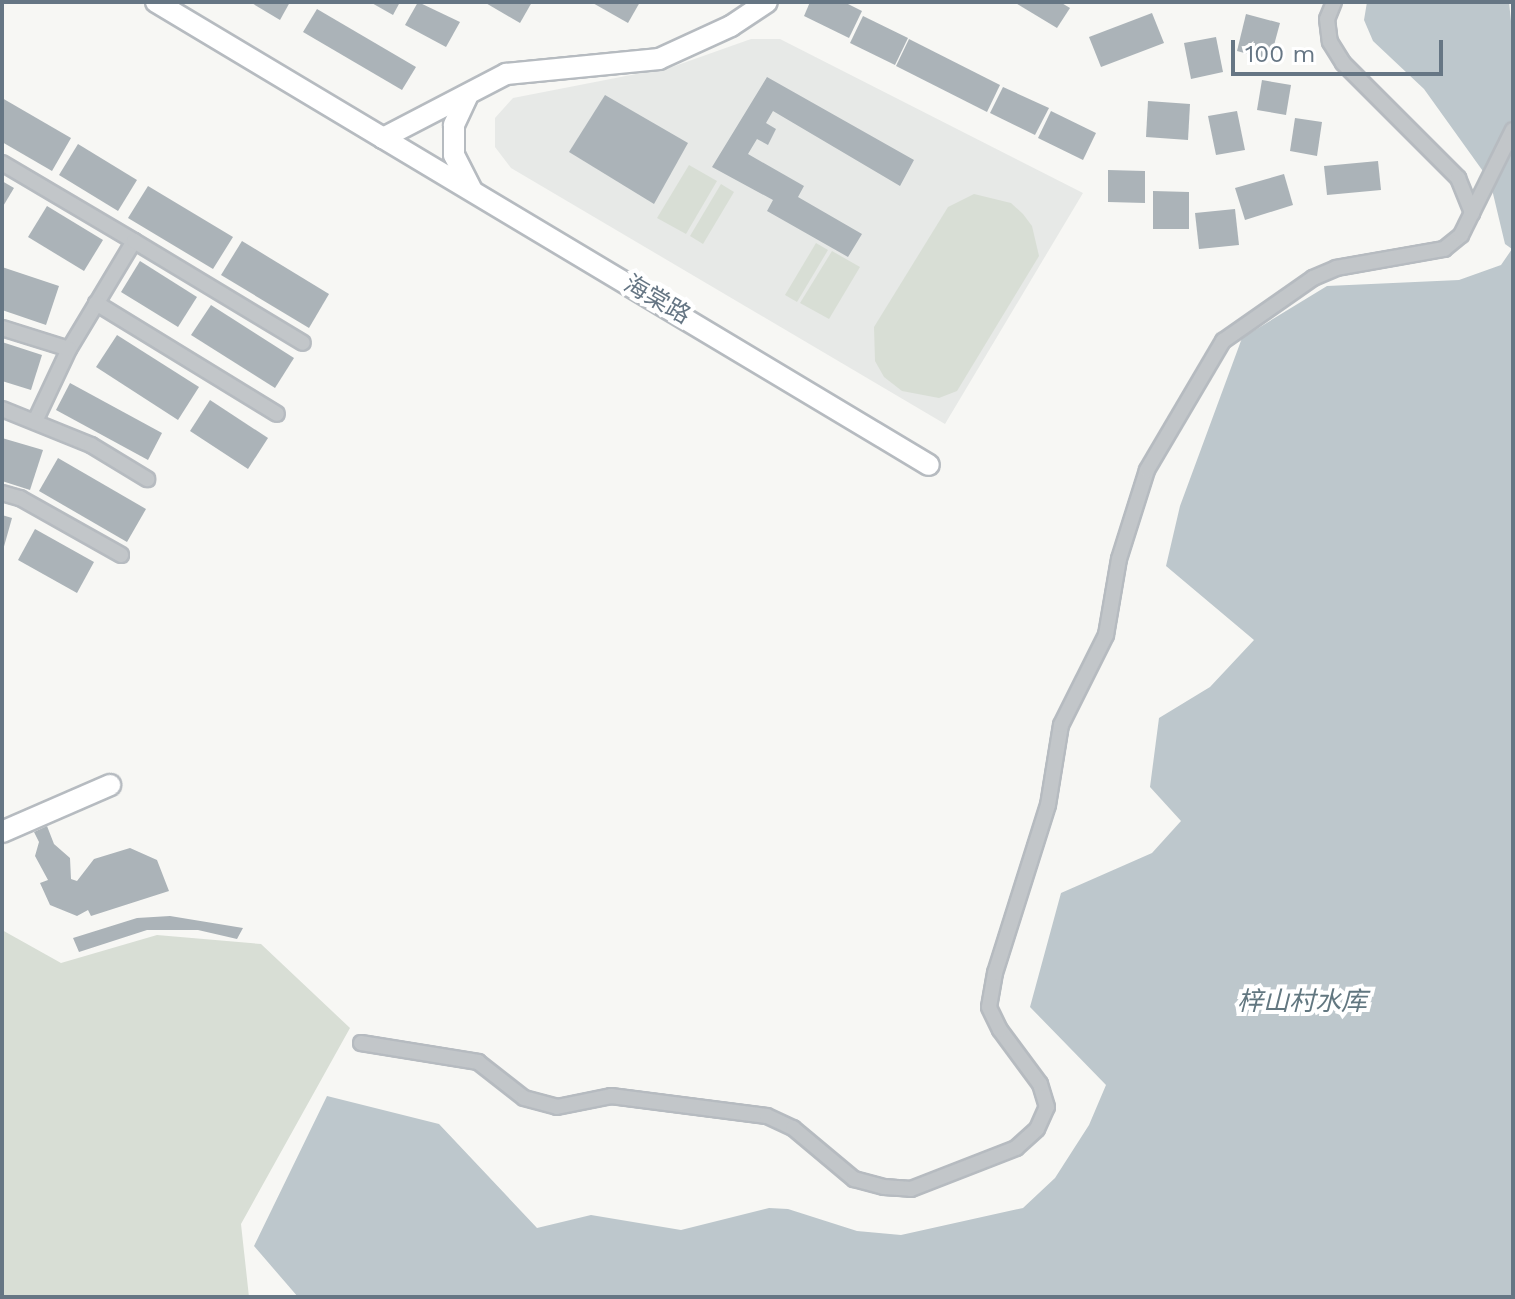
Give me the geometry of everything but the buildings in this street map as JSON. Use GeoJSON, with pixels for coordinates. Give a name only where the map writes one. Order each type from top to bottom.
{"type":"FeatureCollection","features":[{"type":"Feature","properties":{"kind":"street","name":"海棠路"},"geometry":{"type":"LineString","coordinates":[[156,2],[929,465]]}},
{"type":"Feature","properties":{"kind":"street"},"geometry":{"type":"LineString","coordinates":[[383,138],[467,97],[506,74],[659,59],[731,26],[767,2]]}},
{"type":"Feature","properties":{"kind":"street"},"geometry":{"type":"LineString","coordinates":[[1334,2],[1327,19],[1330,42],[1343,63],[1458,178],[1472,213]]}},
{"type":"Feature","properties":{"kind":"street"},"geometry":{"type":"LineString","coordinates":[[467,97],[454,125],[454,155],[472,190]]}},
{"type":"Feature","properties":{"kind":"street"},"geometry":{"type":"LineString","coordinates":[[361,1043],[478,1062],[524,1098],[557,1107],[611,1096],[767,1116],[793,1128],[854,1179],[884,1187],[911,1189],[1016,1148],[1037,1129],[1047,1107],[1040,1084],[1000,1030],[989,1007],[995,973],[1048,805],[1061,725],[1106,635],[1119,559],[1147,470],[1206,363],[1237,328],[1336,268],[1444,249],[1461,235],[1513,130]]}},
{"type":"Feature","properties":{"kind":"street"},"geometry":{"type":"LineString","coordinates":[[2,163],[303,343]]}},
{"type":"Feature","properties":{"kind":"street"},"geometry":{"type":"LineString","coordinates":[[36,419],[69,349],[134,241]]}},
{"type":"Feature","properties":{"kind":"street"},"geometry":{"type":"LineString","coordinates":[[96,303],[277,414]]}},
{"type":"Feature","properties":{"kind":"street"},"geometry":{"type":"LineString","coordinates":[[2,328],[69,349]]}},
{"type":"Feature","properties":{"kind":"street"},"geometry":{"type":"LineString","coordinates":[[2,409],[36,419],[147,479]]}},
{"type":"Feature","properties":{"kind":"street"},"geometry":{"type":"LineString","coordinates":[[2,493],[20,498],[121,555]]}},
{"type":"Feature","properties":{"kind":"street"},"geometry":{"type":"LineString","coordinates":[[2,832],[110,785]]}},
{"type":"Feature","properties":{"kind":"shaded area"},"geometry":{"type":"Polygon","coordinates":[[[751,39],[780,39],[1083,193],[945,424],[511,168],[495,147],[495,118],[513,98],[672,67],[751,39]]]}},
{"type":"Feature","properties":{"kind":"shaded area"},"geometry":{"type":"Polygon","coordinates":[[[689,165],[717,181],[686,234],[657,218],[689,165]]]}},
{"type":"Feature","properties":{"kind":"shaded area"},"geometry":{"type":"Polygon","coordinates":[[[721,184],[734,192],[703,244],[690,236],[721,184]]]}},
{"type":"Feature","properties":{"kind":"shaded area"},"geometry":{"type":"Polygon","coordinates":[[[974,194],[1011,203],[1023,214],[1032,226],[1039,256],[957,391],[939,398],[902,391],[884,377],[875,361],[874,327],[948,207],[974,194]]]}},
{"type":"Feature","properties":{"kind":"shaded area"},"geometry":{"type":"Polygon","coordinates":[[[816,243],[828,250],[797,302],[785,295],[816,243]]]}},
{"type":"Feature","properties":{"kind":"shaded area"},"geometry":{"type":"Polygon","coordinates":[[[832,251],[860,267],[829,319],[800,303],[832,251]]]}},
{"type":"Feature","properties":{"kind":"shaded area"},"geometry":{"type":"Polygon","coordinates":[[[2,930],[61,963],[157,935],[261,944],[350,1028],[241,1224],[249,1297],[2,1297],[2,930]]]}},
{"type":"Feature","properties":{"kind":"water","name":"梓山村水库"},"geometry":{"type":"Polygon","coordinates":[[[1367,2],[1509,2],[1513,40],[1513,1297],[298,1297],[254,1246],[327,1096],[439,1124],[537,1228],[591,1215],[681,1230],[769,1208],[788,1209],[857,1231],[901,1235],[1023,1208],[1055,1178],[1089,1125],[1106,1085],[1030,1007],[1061,893],[1152,853],[1181,821],[1150,787],[1159,718],[1210,687],[1254,640],[1166,566],[1180,506],[1242,338],[1327,286],[1459,280],[1501,265],[1512,249],[1505,244],[1490,181],[1424,89],[1373,41],[1364,20],[1367,2]]]}}]}
